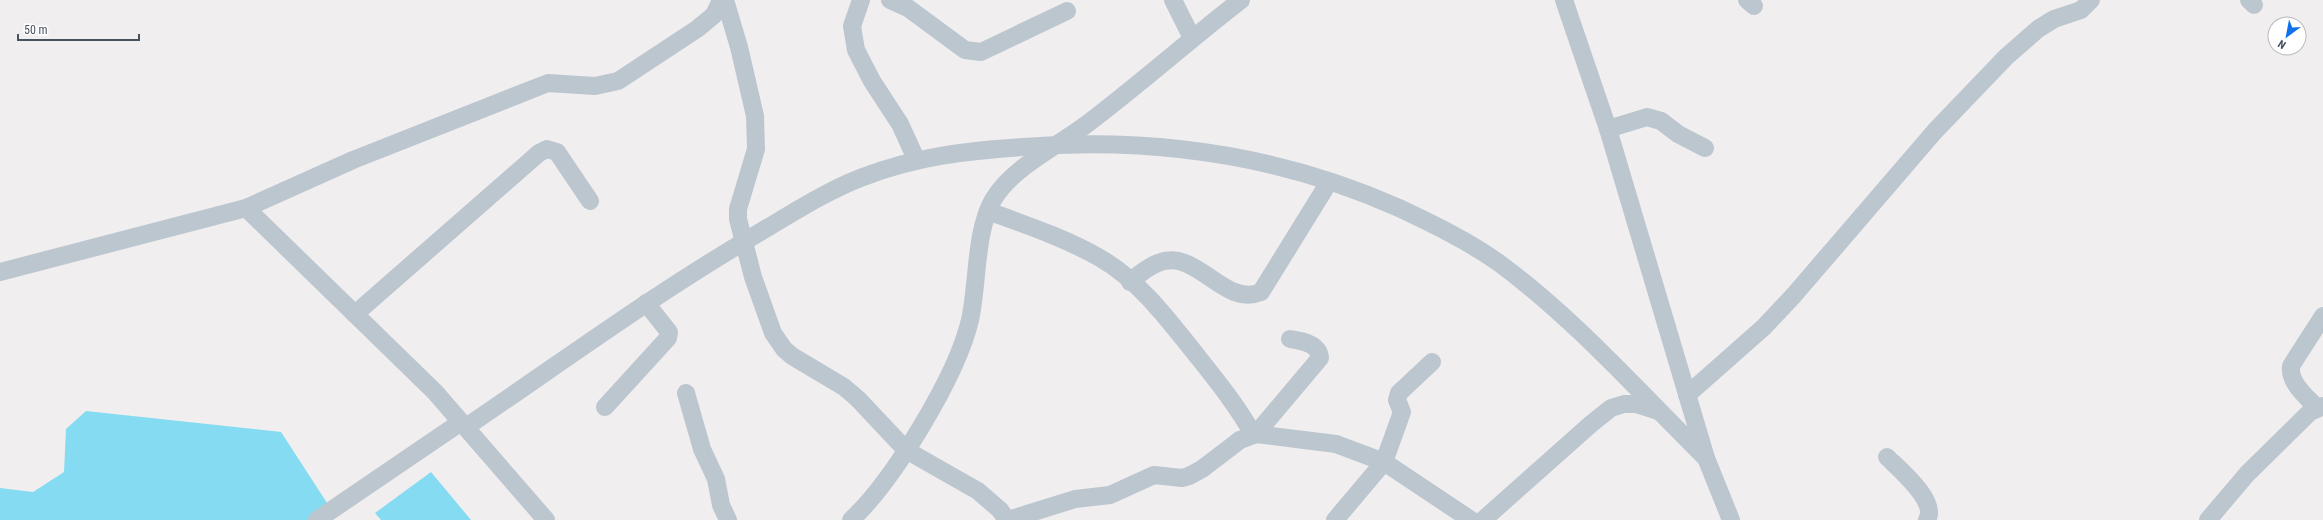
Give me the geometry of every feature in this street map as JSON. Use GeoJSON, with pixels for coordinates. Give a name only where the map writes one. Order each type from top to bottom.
{"type":"FeatureCollection","features":[{"type":"Feature","properties":{"kind":"street"},"geometry":{"type":"LineString","coordinates":[[861,0],[852,26],[856,50],[872,81],[900,124],[916,159]]}},
{"type":"Feature","properties":{"kind":"street"},"geometry":{"type":"LineString","coordinates":[[890,0],[908,8],[965,50],[974,53],[981,52],[1067,11]]}},
{"type":"Feature","properties":{"kind":"street"},"geometry":{"type":"LineString","coordinates":[[1173,0],[1192,38]]}},
{"type":"Feature","properties":{"kind":"street"},"geometry":{"type":"LineString","coordinates":[[851,520],[878,489],[906,450],[928,413],[963,345],[976,283],[983,223],[992,200],[1004,185],[1092,120],[1192,38],[1242,0]]}},
{"type":"Feature","properties":{"kind":"street"},"geometry":{"type":"LineString","coordinates":[[1564,0],[1608,129],[1706,458],[1731,520]]}},
{"type":"Feature","properties":{"kind":"street"},"geometry":{"type":"LineString","coordinates":[[1686,394],[1764,327],[1935,132],[2006,57],[2038,29],[2054,19],[2082,10],[2091,0]]}},
{"type":"Feature","properties":{"kind":"street"},"geometry":{"type":"LineString","coordinates":[[0,272],[246,208],[353,160],[548,83],[595,86],[618,81],[698,29],[714,15],[721,1]]}},
{"type":"Feature","properties":{"kind":"street"},"geometry":{"type":"LineString","coordinates":[[721,1],[739,47],[755,116],[756,149],[738,208],[738,219],[753,277],[773,332],[784,349],[844,387],[858,399],[906,450],[978,491],[1000,510],[1007,520],[1075,499],[1110,495],[1154,475],[1182,478],[1202,470],[1240,440],[1254,434],[1320,358],[1318,350],[1313,346],[1290,339]]}},
{"type":"Feature","properties":{"kind":"street"},"geometry":{"type":"LineString","coordinates":[[1608,129],[1647,117],[1654,117],[1678,134],[1705,148]]}},
{"type":"Feature","properties":{"kind":"street"},"geometry":{"type":"LineString","coordinates":[[316,520],[646,303],[744,242],[816,200],[860,178],[916,159],[971,150],[1058,144],[1169,146],[1219,153],[1295,170],[1377,198],[1440,227],[1498,262],[1562,317],[1626,376],[1658,411],[1706,458]]}},
{"type":"Feature","properties":{"kind":"street"},"geometry":{"type":"LineString","coordinates":[[355,314],[539,152],[547,149],[557,152],[590,201]]}},
{"type":"Feature","properties":{"kind":"street"},"geometry":{"type":"LineString","coordinates":[[1130,282],[1145,269],[1159,262],[1174,260],[1193,266],[1241,295],[1251,297],[1261,292],[1329,182]]}},
{"type":"Feature","properties":{"kind":"street"},"geometry":{"type":"LineString","coordinates":[[246,208],[435,392],[546,520]]}},
{"type":"Feature","properties":{"kind":"street"},"geometry":{"type":"LineString","coordinates":[[988,211],[1072,243],[1101,259],[1130,282],[1176,330],[1229,395],[1254,434]]}},
{"type":"Feature","properties":{"kind":"street"},"geometry":{"type":"LineString","coordinates":[[605,407],[668,338],[669,332],[646,303]]}},
{"type":"Feature","properties":{"kind":"street"},"geometry":{"type":"LineString","coordinates":[[2208,520],[2247,474],[2320,407],[2294,383],[2290,374],[2291,366],[2323,316]]}},
{"type":"Feature","properties":{"kind":"street"},"geometry":{"type":"LineString","coordinates":[[1335,520],[1384,462],[1402,412],[1396,400],[1397,397],[1432,362]]}},
{"type":"Feature","properties":{"kind":"street"},"geometry":{"type":"LineString","coordinates":[[686,393],[702,449],[716,479],[721,505],[728,520]]}},
{"type":"Feature","properties":{"kind":"street"},"geometry":{"type":"LineString","coordinates":[[1482,520],[1590,424],[1611,408],[1624,404],[1636,404],[1658,411]]}},
{"type":"Feature","properties":{"kind":"street"},"geometry":{"type":"LineString","coordinates":[[1254,434],[1336,444],[1384,462],[1471,520]]}},
{"type":"Feature","properties":{"kind":"street"},"geometry":{"type":"LineString","coordinates":[[1887,457],[1924,496],[1929,506],[1929,516],[1927,520]]}},
{"type":"Feature","properties":{"kind":"water"},"geometry":{"type":"Polygon","coordinates":[[[86,411],[281,432],[329,506],[308,520],[0,520],[0,488],[33,492],[64,472],[66,429],[86,411]]]}},
{"type":"Feature","properties":{"kind":"water"},"geometry":{"type":"Polygon","coordinates":[[[431,472],[471,520],[381,520],[375,513],[431,472]]]}}]}
